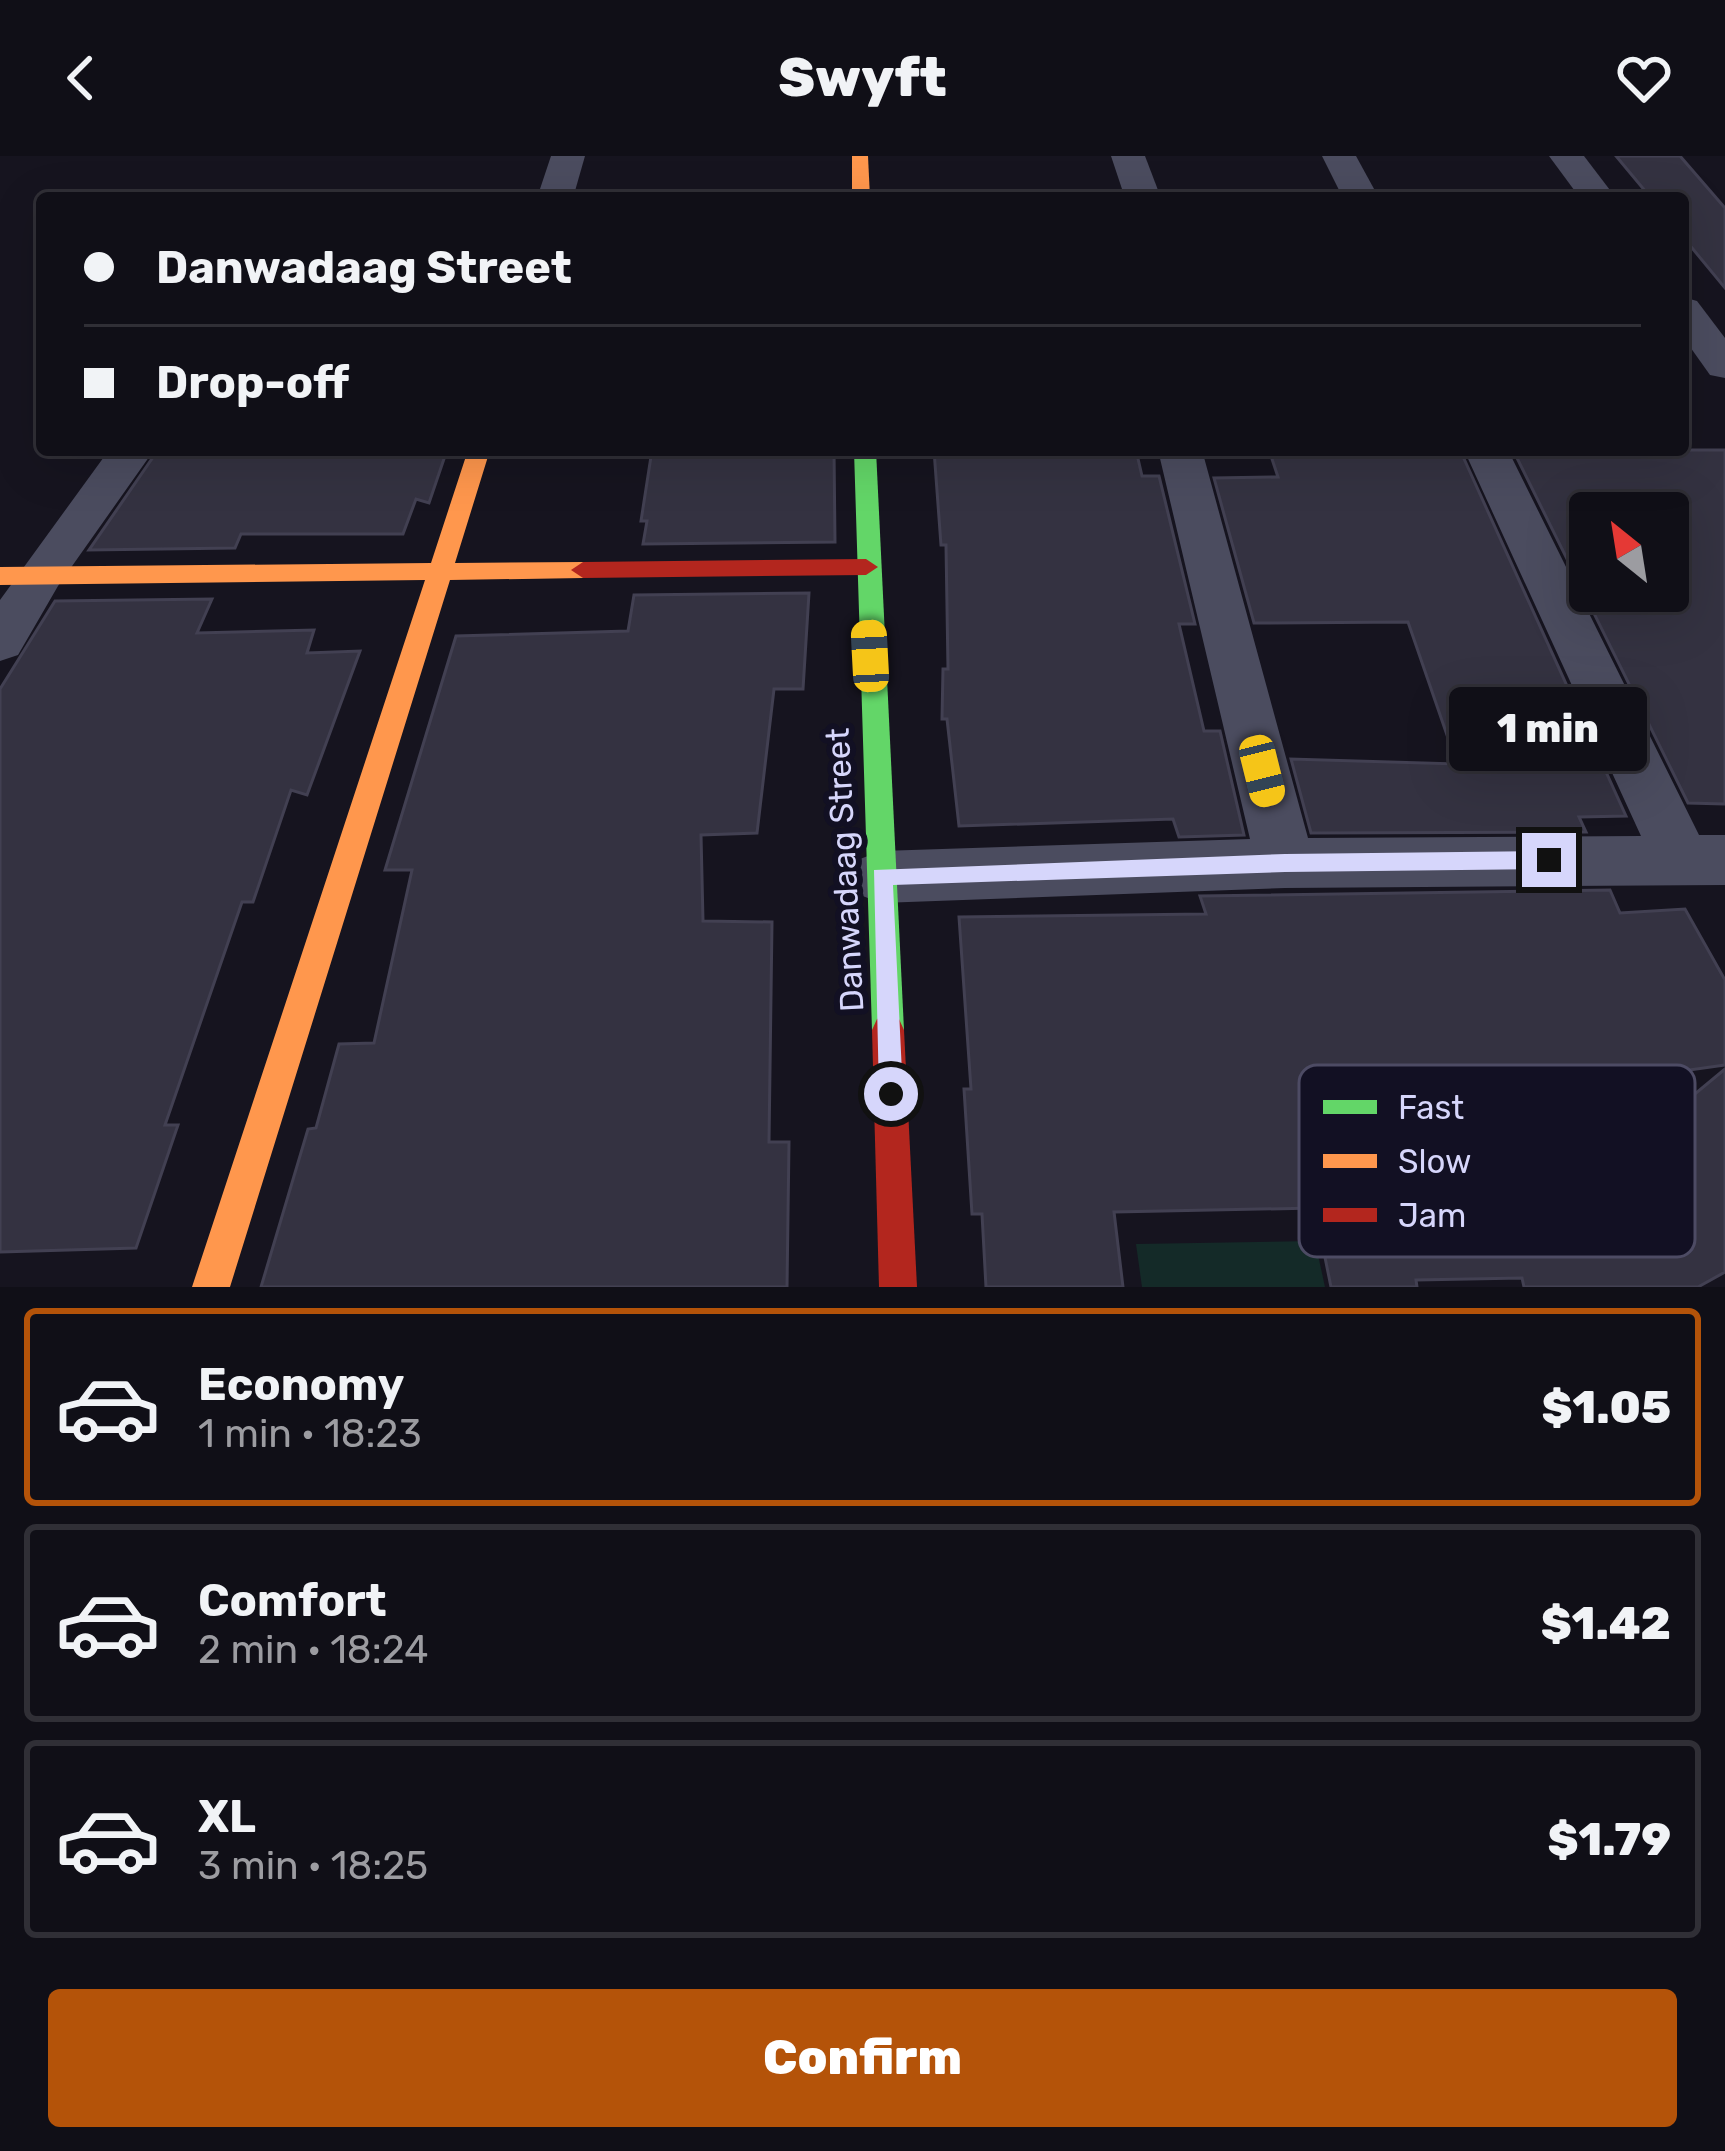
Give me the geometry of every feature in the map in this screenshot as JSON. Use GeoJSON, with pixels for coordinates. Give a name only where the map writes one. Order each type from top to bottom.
{"type":"FeatureCollection","features":[{"type":"Feature","properties":{"kind":"street"},"geometry":{"type":"LineString","coordinates":[[557,192],[568,156]]}},
{"type":"Feature","properties":{"kind":"street"},"geometry":{"type":"LineString","coordinates":[[860,156],[861,192]]}},
{"type":"Feature","properties":{"kind":"street"},"geometry":{"type":"LineString","coordinates":[[1128,156],[1141,192]]}},
{"type":"Feature","properties":{"kind":"street"},"geometry":{"type":"LineString","coordinates":[[1339,156],[1357,192]]}},
{"type":"Feature","properties":{"kind":"street"},"geometry":{"type":"LineString","coordinates":[[1566,156],[1593,192]]}},
{"type":"Feature","properties":{"kind":"street"},"geometry":{"type":"LineString","coordinates":[[1695,314],[1725,365]]}},
{"type":"Feature","properties":{"kind":"street"},"geometry":{"type":"LineString","coordinates":[[0,642],[20,576],[127,456]]}},
{"type":"Feature","properties":{"kind":"street"},"geometry":{"type":"LineString","coordinates":[[212,1287],[477,456]]}},
{"type":"Feature","properties":{"kind":"street","name":"Danwadaag Street"},"geometry":{"type":"LineString","coordinates":[[865,456],[898,1287]]}},
{"type":"Feature","properties":{"kind":"street"},"geometry":{"type":"LineString","coordinates":[[1182,456],[1285,863]]}},
{"type":"Feature","properties":{"kind":"street"},"geometry":{"type":"LineString","coordinates":[[881,877],[1285,863],[1703,860],[1489,456]]}},
{"type":"Feature","properties":{"kind":"street"},"geometry":{"type":"LineString","coordinates":[[20,576],[866,567]]}},
{"type":"Feature","properties":{"kind":"green space"},"geometry":{"type":"Polygon","coordinates":[[[1299,1241],[1299,1257],[1318,1257],[1325,1287],[1142,1287],[1136,1244],[1299,1241]]]}},
{"type":"Feature","properties":{"kind":"building"},"geometry":{"type":"Polygon","coordinates":[[[1616,156],[1680,156],[1725,208],[1725,288],[1689,244],[1689,192],[1646,192],[1616,156]]]}},
{"type":"Feature","properties":{"kind":"building"},"geometry":{"type":"Polygon","coordinates":[[[1689,450],[1725,450],[1725,804],[1688,803],[1593,612],[1689,612],[1689,492],[1569,492],[1569,563],[1516,456],[1689,456],[1689,450]]]}},
{"type":"Feature","properties":{"kind":"building"},"geometry":{"type":"Polygon","coordinates":[[[154,456],[445,456],[429,503],[416,499],[403,534],[241,534],[235,548],[89,550],[154,456]]]}},
{"type":"Feature","properties":{"kind":"building"},"geometry":{"type":"Polygon","coordinates":[[[651,456],[834,456],[835,542],[643,544],[647,521],[641,521],[651,456]]]}},
{"type":"Feature","properties":{"kind":"building"},"geometry":{"type":"Polygon","coordinates":[[[934,456],[1137,456],[1142,476],[1159,476],[1195,624],[1179,624],[1204,731],[1220,731],[1244,835],[1179,837],[1173,819],[959,826],[947,719],[942,719],[943,669],[948,669],[946,545],[941,545],[934,456]]]}},
{"type":"Feature","properties":{"kind":"building"},"geometry":{"type":"Polygon","coordinates":[[[1271,456],[1463,456],[1626,816],[1579,817],[1586,832],[1311,833],[1291,759],[1457,764],[1408,622],[1254,623],[1214,478],[1278,477],[1271,456]]]}},
{"type":"Feature","properties":{"kind":"building"},"geometry":{"type":"Polygon","coordinates":[[[809,593],[803,689],[774,689],[757,833],[701,835],[703,921],[772,922],[769,1142],[789,1142],[787,1287],[261,1287],[308,1129],[316,1128],[339,1044],[374,1043],[412,870],[385,870],[456,636],[628,631],[634,595],[809,593]]]}},
{"type":"Feature","properties":{"kind":"building"},"geometry":{"type":"Polygon","coordinates":[[[212,599],[197,633],[314,630],[307,653],[360,651],[307,795],[291,790],[253,902],[242,902],[165,1125],[178,1125],[136,1248],[0,1252],[0,689],[55,601],[212,599]]]}},
{"type":"Feature","properties":{"kind":"building"},"geometry":{"type":"Polygon","coordinates":[[[1610,890],[1620,913],[1685,909],[1725,980],[1725,1065],[1695,1069],[1695,1065],[1299,1065],[1299,1208],[1114,1212],[1123,1287],[986,1287],[982,1214],[972,1214],[964,1089],[971,1089],[959,917],[1206,914],[1200,896],[1610,890]]]}},
{"type":"Feature","properties":{"kind":"building"},"geometry":{"type":"Polygon","coordinates":[[[1725,1069],[1725,1272],[1698,1287],[1524,1287],[1522,1278],[1416,1280],[1417,1287],[1331,1287],[1325,1257],[1695,1257],[1695,1094],[1725,1069]]]}},
{"type":"Feature","properties":{"kind":"traffic: fast"},"geometry":{"type":"LineString","coordinates":[[865,456],[888,1030]]}},
{"type":"Feature","properties":{"kind":"traffic: slow"},"geometry":{"type":"LineString","coordinates":[[860,156],[861,192]]}},
{"type":"Feature","properties":{"kind":"traffic: slow"},"geometry":{"type":"LineString","coordinates":[[211,1287],[477,456]]}},
{"type":"Feature","properties":{"kind":"traffic: slow"},"geometry":{"type":"LineString","coordinates":[[0,576],[583,570]]}},
{"type":"Feature","properties":{"kind":"traffic: jam"},"geometry":{"type":"LineString","coordinates":[[583,570],[866,567]]}},
{"type":"Feature","properties":{"kind":"traffic: jam"},"geometry":{"type":"LineString","coordinates":[[888,1030],[898,1287]]}},
{"type":"Feature","properties":{"kind":"route"},"geometry":{"type":"LineString","coordinates":[[891,1094],[881,877],[1285,863],[1549,860]]}}]}
